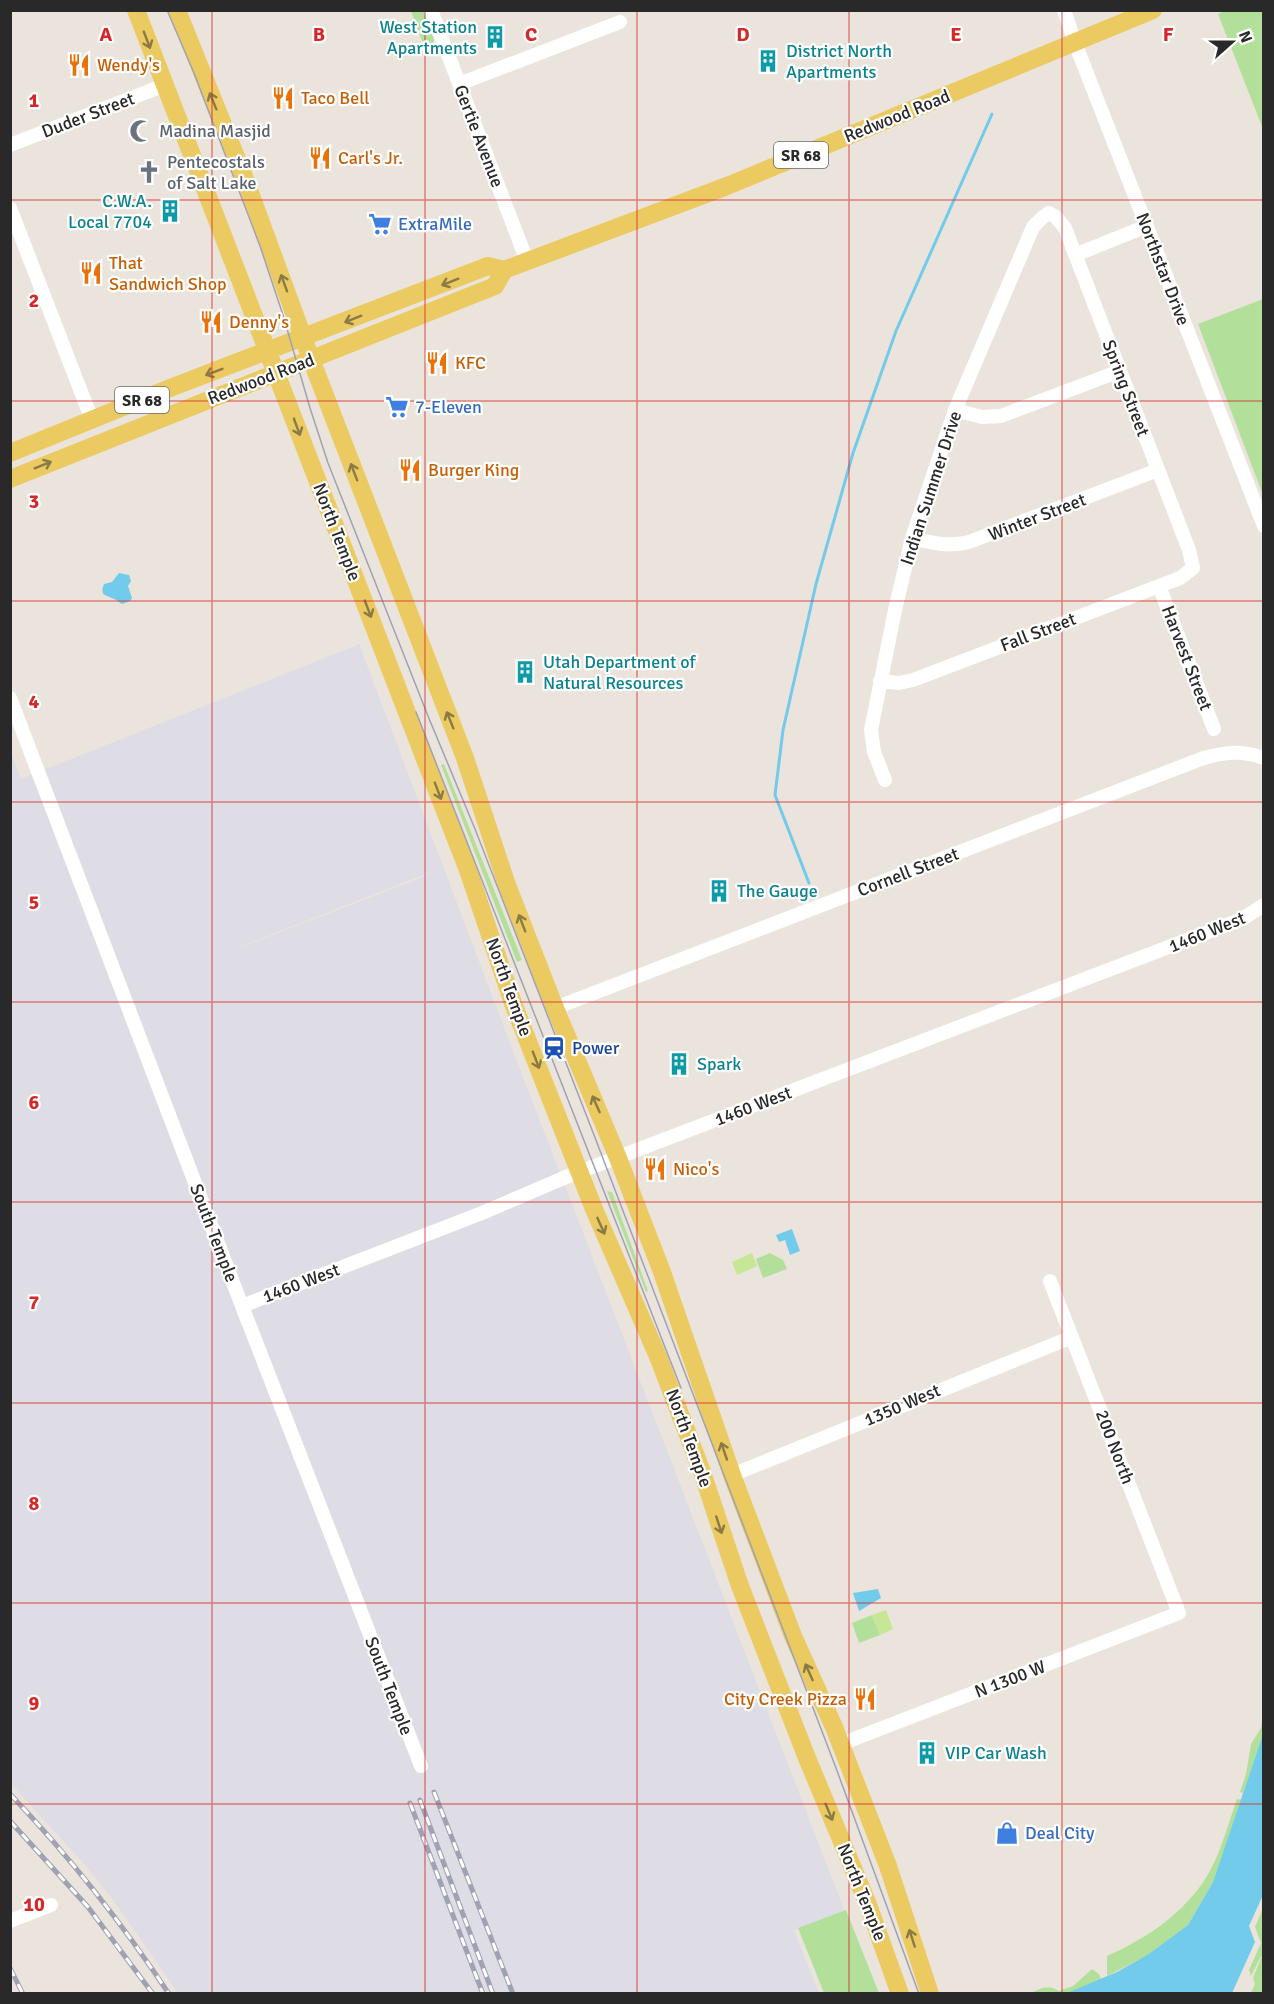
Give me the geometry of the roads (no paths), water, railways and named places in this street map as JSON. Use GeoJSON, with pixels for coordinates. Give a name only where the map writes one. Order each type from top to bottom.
{"type":"FeatureCollection","features":[{"type":"Feature","properties":{"kind":"main road","name":"North Temple"},"geometry":{"type":"LineString","coordinates":[[136,10],[443,804],[514,1006],[579,1172],[659,1359],[702,1472],[740,1586],[807,1758],[867,1902],[900,1994]]}},
{"type":"Feature","properties":{"kind":"main road","name":"North Temple"},"geometry":{"type":"LineString","coordinates":[[177,10],[245,179],[311,359],[465,758],[507,885],[555,1008],[618,1158],[676,1309],[732,1475],[793,1636],[841,1744],[888,1866],[930,1994]]}},
{"type":"Feature","properties":{"kind":"main road","name":"Redwood Road"},"geometry":{"type":"LineString","coordinates":[[10,453],[268,350],[488,266],[504,270],[727,186],[1153,10]]}},
{"type":"Feature","properties":{"kind":"main road","name":"Redwood Road"},"geometry":{"type":"LineString","coordinates":[[10,479],[495,286],[504,270]]}},
{"type":"Feature","properties":{"kind":"street","name":"Gertie Avenue"},"geometry":{"type":"LineString","coordinates":[[431,10],[527,261]]}},
{"type":"Feature","properties":{"kind":"street","name":"Northstar Drive"},"geometry":{"type":"LineString","coordinates":[[1064,10],[1263,526]]}},
{"type":"Feature","properties":{"kind":"street"},"geometry":{"type":"LineString","coordinates":[[459,84],[620,22]]}},
{"type":"Feature","properties":{"kind":"street","name":"Duder Street"},"geometry":{"type":"LineString","coordinates":[[10,145],[165,85]]}},
{"type":"Feature","properties":{"kind":"street"},"geometry":{"type":"LineString","coordinates":[[10,208],[92,420]]}},
{"type":"Feature","properties":{"kind":"street","name":"Spring Street"},"geometry":{"type":"LineString","coordinates":[[1049,213],[1061,222],[1075,255],[1189,550],[1193,568]]}},
{"type":"Feature","properties":{"kind":"street","name":"Indian Summer Drive"},"geometry":{"type":"LineString","coordinates":[[885,780],[871,737],[880,681],[912,538],[955,410],[1033,227],[1049,213]]}},
{"type":"Feature","properties":{"kind":"street"},"geometry":{"type":"LineString","coordinates":[[1075,255],[1147,226]]}},
{"type":"Feature","properties":{"kind":"street"},"geometry":{"type":"LineString","coordinates":[[955,410],[982,417],[1001,416],[1120,370]]}},
{"type":"Feature","properties":{"kind":"street","name":"Winter Street"},"geometry":{"type":"LineString","coordinates":[[912,538],[937,544],[954,545],[969,542],[1158,470]]}},
{"type":"Feature","properties":{"kind":"street","name":"Fall Street"},"geometry":{"type":"LineString","coordinates":[[880,681],[899,683],[913,680],[1180,578],[1193,568]]}},
{"type":"Feature","properties":{"kind":"street","name":"Harvest Street"},"geometry":{"type":"LineString","coordinates":[[1159,586],[1214,729]]}},
{"type":"Feature","properties":{"kind":"street","name":"South Temple"},"geometry":{"type":"LineString","coordinates":[[10,698],[242,1306],[421,1766]]}},
{"type":"Feature","properties":{"kind":"street","name":"Cornell Street"},"geometry":{"type":"LineString","coordinates":[[555,1008],[1206,757],[1225,752],[1239,752],[1263,758]]}},
{"type":"Feature","properties":{"kind":"street","name":"1460 West"},"geometry":{"type":"LineString","coordinates":[[242,1306],[482,1213],[579,1172],[1242,919],[1263,905]]}},
{"type":"Feature","properties":{"kind":"street","name":"200 North"},"geometry":{"type":"LineString","coordinates":[[1050,1281],[1179,1613]]}},
{"type":"Feature","properties":{"kind":"street","name":"1350 West"},"geometry":{"type":"LineString","coordinates":[[732,1475],[1072,1337]]}},
{"type":"Feature","properties":{"kind":"street","name":"N 1300 W"},"geometry":{"type":"LineString","coordinates":[[841,1744],[1179,1613]]}},
{"type":"Feature","properties":{"kind":"street"},"geometry":{"type":"LineString","coordinates":[[10,1921],[51,1905]]}},
{"type":"Feature","properties":{"kind":"water"},"geometry":{"type":"Polygon","coordinates":[[[119,573],[129,575],[131,581],[128,586],[132,598],[122,604],[102,591],[104,584],[112,582],[119,573]]]}},
{"type":"Feature","properties":{"kind":"water"},"geometry":{"type":"Polygon","coordinates":[[[792,1229],[800,1251],[790,1255],[785,1240],[779,1242],[776,1235],[792,1229]]]}},
{"type":"Feature","properties":{"kind":"water"},"geometry":{"type":"Polygon","coordinates":[[[878,1589],[881,1598],[859,1611],[853,1593],[878,1589]]]}},
{"type":"Feature","properties":{"kind":"water"},"geometry":{"type":"Polygon","coordinates":[[[1263,1734],[1263,1895],[1249,1926],[1255,1942],[1232,1993],[1067,1993],[1117,1972],[1149,1954],[1188,1925],[1213,1882],[1263,1734]]]}},
{"type":"Feature","properties":{"kind":"waterway"},"geometry":{"type":"LineString","coordinates":[[809,883],[775,795],[783,730],[816,584],[853,453],[896,331],[992,114]]}},
{"type":"Feature","properties":{"kind":"tram line"},"geometry":{"type":"LineString","coordinates":[[167,10],[194,73],[260,246],[328,463],[475,829],[594,1135],[836,1768],[919,1994]]}},
{"type":"Feature","properties":{"kind":"tram line"},"geometry":{"type":"LineString","coordinates":[[416,712],[681,1388]]}},
{"type":"Feature","properties":{"kind":"railway"},"geometry":{"type":"LineString","coordinates":[[434,1792],[513,1994]]}},
{"type":"Feature","properties":{"kind":"railway"},"geometry":{"type":"LineString","coordinates":[[10,1794],[94,1891],[169,1994]]}},
{"type":"Feature","properties":{"kind":"railway"},"geometry":{"type":"LineString","coordinates":[[420,1800],[493,1994]]}},
{"type":"Feature","properties":{"kind":"railway"},"geometry":{"type":"LineString","coordinates":[[410,1803],[483,1994]]}},
{"type":"Feature","properties":{"kind":"railway"},"geometry":{"type":"LineString","coordinates":[[10,1821],[88,1907],[153,1994]]}},
{"type":"Feature","properties":{"kind":"railway"},"geometry":{"type":"LineString","coordinates":[[10,1968],[23,1994]]}},
{"type":"Feature","properties":{"kind":"place","name":"West Station Apartments"},"geometry":{"type":"Point","coordinates":[495,37]}},
{"type":"Feature","properties":{"kind":"place","name":"District North Apartments"},"geometry":{"type":"Point","coordinates":[768,61]}},
{"type":"Feature","properties":{"kind":"place","name":"Wendy's"},"geometry":{"type":"Point","coordinates":[79,65]}},
{"type":"Feature","properties":{"kind":"place","name":"Taco Bell"},"geometry":{"type":"Point","coordinates":[283,98]}},
{"type":"Feature","properties":{"kind":"place","name":"Madina Masjid"},"geometry":{"type":"Point","coordinates":[141,131]}},
{"type":"Feature","properties":{"kind":"place","name":"Carl's Jr."},"geometry":{"type":"Point","coordinates":[320,158]}},
{"type":"Feature","properties":{"kind":"place","name":"Pentecostals of Salt Lake"},"geometry":{"type":"Point","coordinates":[149,172]}},
{"type":"Feature","properties":{"kind":"place","name":"C.W.A. Local 7704"},"geometry":{"type":"Point","coordinates":[170,211]}},
{"type":"Feature","properties":{"kind":"place","name":"ExtraMile"},"geometry":{"type":"Point","coordinates":[380,224]}},
{"type":"Feature","properties":{"kind":"place","name":"That Sandwich Shop"},"geometry":{"type":"Point","coordinates":[91,273]}},
{"type":"Feature","properties":{"kind":"place","name":"Denny's"},"geometry":{"type":"Point","coordinates":[211,322]}},
{"type":"Feature","properties":{"kind":"place","name":"KFC"},"geometry":{"type":"Point","coordinates":[437,363]}},
{"type":"Feature","properties":{"kind":"place","name":"7-Eleven"},"geometry":{"type":"Point","coordinates":[397,407]}},
{"type":"Feature","properties":{"kind":"place","name":"Burger King"},"geometry":{"type":"Point","coordinates":[410,470]}},
{"type":"Feature","properties":{"kind":"place","name":"Utah Department of Natural Resources"},"geometry":{"type":"Point","coordinates":[525,672]}},
{"type":"Feature","properties":{"kind":"place","name":"The Gauge"},"geometry":{"type":"Point","coordinates":[719,891]}},
{"type":"Feature","properties":{"kind":"place","name":"Power"},"geometry":{"type":"Point","coordinates":[554,1048]}},
{"type":"Feature","properties":{"kind":"place","name":"Spark"},"geometry":{"type":"Point","coordinates":[679,1064]}},
{"type":"Feature","properties":{"kind":"place","name":"Nico's"},"geometry":{"type":"Point","coordinates":[655,1169]}},
{"type":"Feature","properties":{"kind":"place","name":"City Creek Pizza"},"geometry":{"type":"Point","coordinates":[865,1699]}},
{"type":"Feature","properties":{"kind":"place","name":"VIP Car Wash"},"geometry":{"type":"Point","coordinates":[927,1753]}},
{"type":"Feature","properties":{"kind":"place","name":"Deal City"},"geometry":{"type":"Point","coordinates":[1007,1833]}}]}
